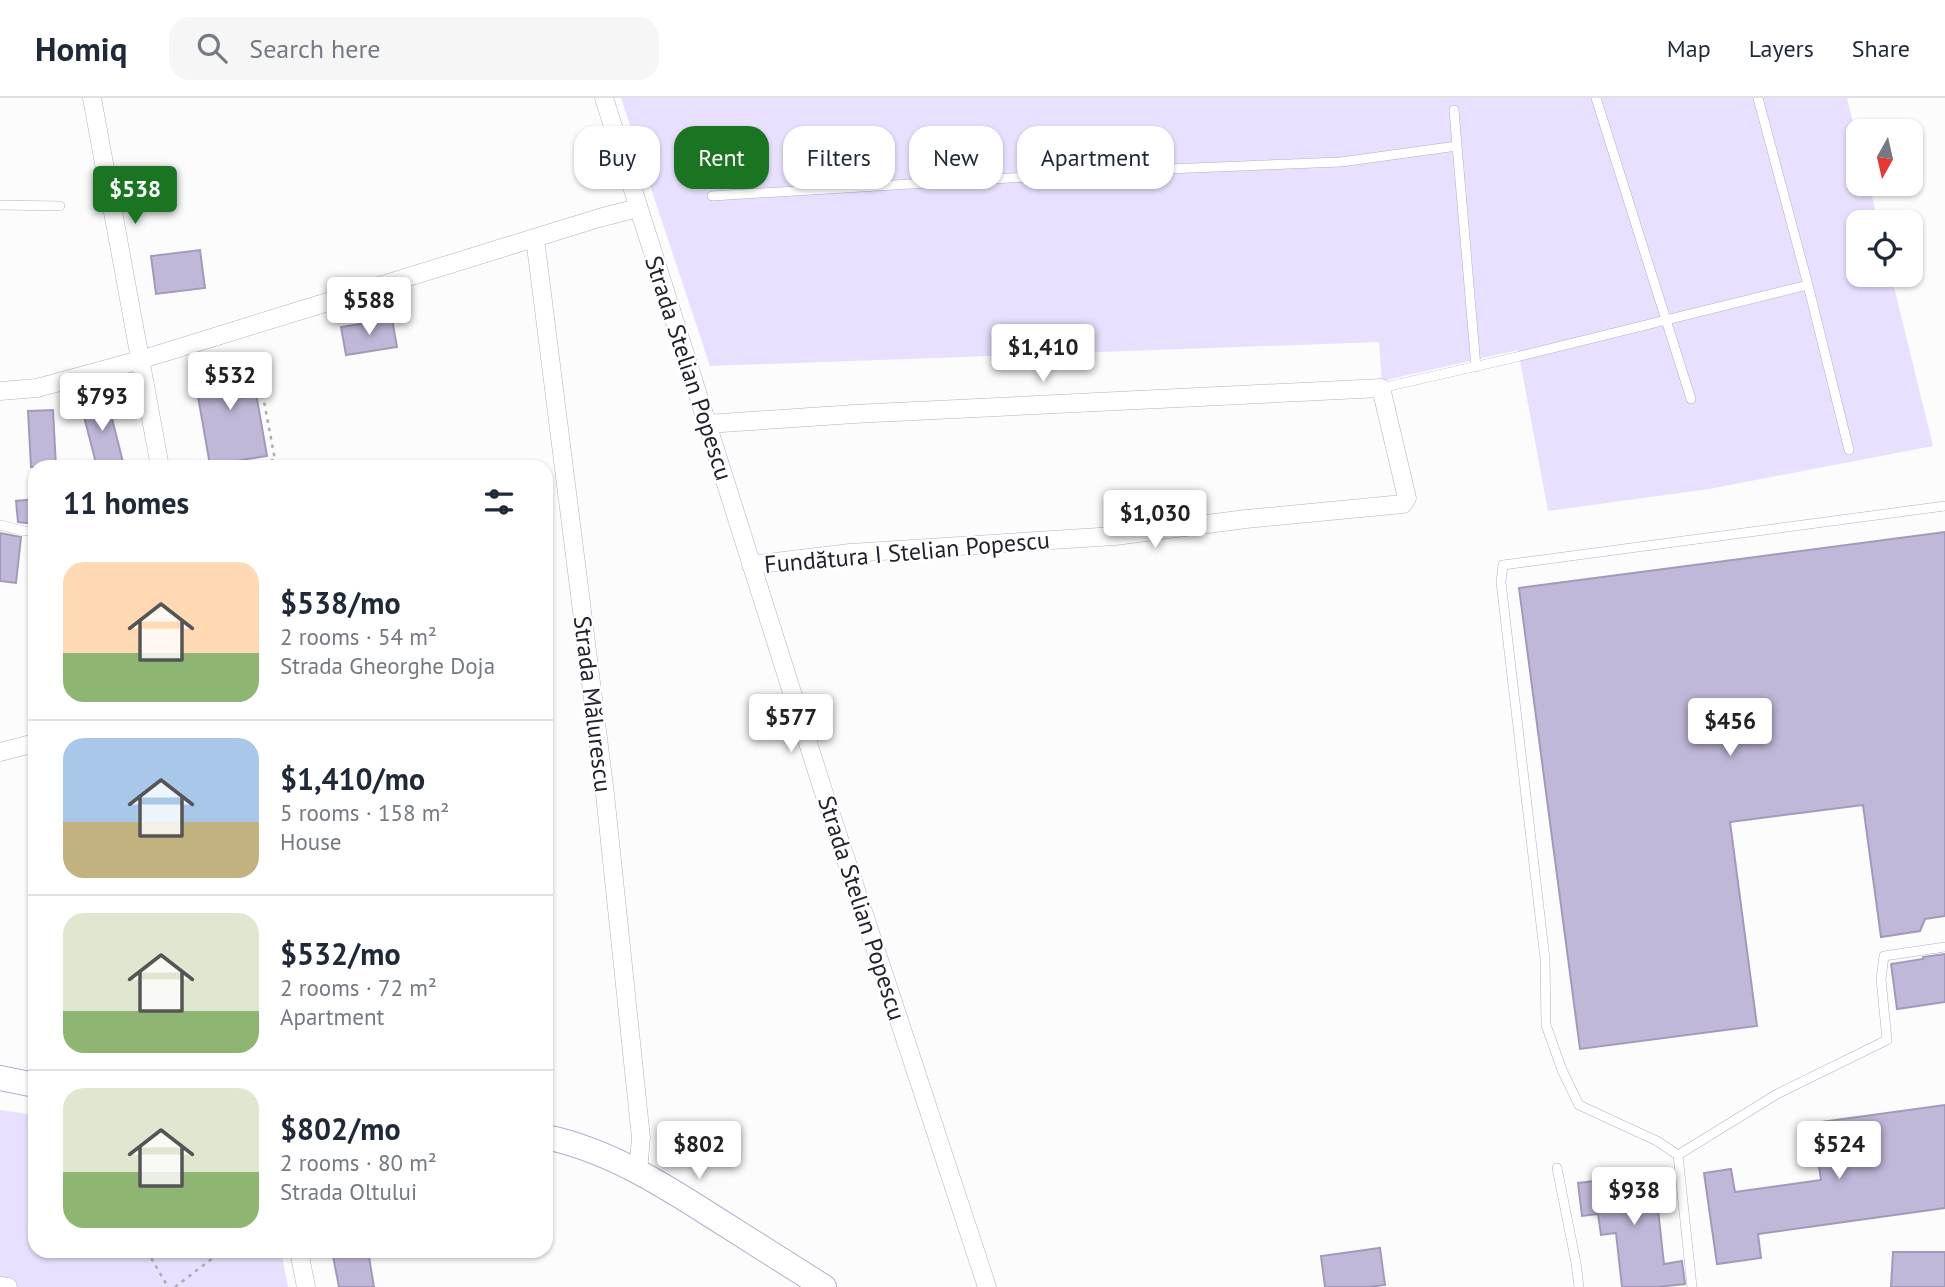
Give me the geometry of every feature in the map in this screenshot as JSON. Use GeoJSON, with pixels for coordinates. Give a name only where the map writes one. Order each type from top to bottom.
{"type":"FeatureCollection","features":[{"type":"Feature","properties":{"kind":"main road"},"geometry":{"type":"LineString","coordinates":[[0,1077],[28,1083]]}},
{"type":"Feature","properties":{"kind":"main road"},"geometry":{"type":"LineString","coordinates":[[553,1139],[598,1153],[638,1171],[824,1287]]}},
{"type":"Feature","properties":{"kind":"street"},"geometry":{"type":"LineString","coordinates":[[92,98],[159,460]]}},
{"type":"Feature","properties":{"kind":"street","name":"Strada Stelian Popescu"},"geometry":{"type":"LineString","coordinates":[[604,98],[821,784],[987,1287]]}},
{"type":"Feature","properties":{"kind":"street"},"geometry":{"type":"LineString","coordinates":[[0,391],[37,388],[140,360],[638,208]]}},
{"type":"Feature","properties":{"kind":"street","name":"Strada Mălurescu"},"geometry":{"type":"LineString","coordinates":[[535,238],[605,794],[641,1138],[638,1171]]}},
{"type":"Feature","properties":{"kind":"street"},"geometry":{"type":"LineString","coordinates":[[707,424],[854,414],[1381,388]]}},
{"type":"Feature","properties":{"kind":"street","name":"Fundătura I Stelian Popescu"},"geometry":{"type":"LineString","coordinates":[[751,565],[850,553],[1115,536],[1246,519],[1403,504],[1407,498],[1381,388]]}},
{"type":"Feature","properties":{"kind":"street"},"geometry":{"type":"LineString","coordinates":[[0,752],[28,745]]}},
{"type":"Feature","properties":{"kind":"street"},"geometry":{"type":"LineString","coordinates":[[300,1258],[306,1287]]}},
{"type":"Feature","properties":{"kind":"street"},"geometry":{"type":"LineString","coordinates":[[0,1286],[9,1287]]}},
{"type":"Feature","properties":{"kind":"lane"},"geometry":{"type":"LineString","coordinates":[[1596,98],[1691,399]]}},
{"type":"Feature","properties":{"kind":"lane"},"geometry":{"type":"LineString","coordinates":[[1758,98],[1849,450]]}},
{"type":"Feature","properties":{"kind":"lane"},"geometry":{"type":"LineString","coordinates":[[1454,110],[1476,367]]}},
{"type":"Feature","properties":{"kind":"lane"},"geometry":{"type":"LineString","coordinates":[[712,196],[1143,170],[1342,162],[1457,146]]}},
{"type":"Feature","properties":{"kind":"lane"},"geometry":{"type":"LineString","coordinates":[[0,205],[60,206]]}},
{"type":"Feature","properties":{"kind":"lane"},"geometry":{"type":"LineString","coordinates":[[1381,388],[1808,285]]}},
{"type":"Feature","properties":{"kind":"lane"},"geometry":{"type":"LineString","coordinates":[[1678,1154],[1657,1141],[1580,1105],[1562,1070],[1546,1025],[1545,959],[1501,582],[1503,565],[1945,506]]}},
{"type":"Feature","properties":{"kind":"lane"},"geometry":{"type":"LineString","coordinates":[[0,525],[28,531]]}},
{"type":"Feature","properties":{"kind":"lane"},"geometry":{"type":"LineString","coordinates":[[1678,1154],[1777,1094],[1886,1040],[1881,979],[1884,956],[1945,947]]}},
{"type":"Feature","properties":{"kind":"lane"},"geometry":{"type":"LineString","coordinates":[[1678,1154],[1692,1287]]}},
{"type":"Feature","properties":{"kind":"lane"},"geometry":{"type":"LineString","coordinates":[[1557,1168],[1579,1287]]}},
{"type":"Feature","properties":{"kind":"path"},"geometry":{"type":"LineString","coordinates":[[263,396],[275,460]]}},
{"type":"Feature","properties":{"kind":"path"},"geometry":{"type":"LineString","coordinates":[[151,1258],[168,1287]]}},
{"type":"Feature","properties":{"kind":"path"},"geometry":{"type":"LineString","coordinates":[[175,1287],[213,1258]]}},
{"type":"Feature","properties":{"kind":"shaded area"},"geometry":{"type":"Polygon","coordinates":[[[621,98],[1847,98],[1852,119],[1846,119],[1846,196],[1872,196],[1875,210],[1846,210],[1846,287],[1894,287],[1933,446],[1709,489],[1548,511],[1518,350],[1382,381],[1379,342],[710,366],[651,189],[660,189],[660,126],[630,126],[621,98]]]}},
{"type":"Feature","properties":{"kind":"shaded area"},"geometry":{"type":"Polygon","coordinates":[[[0,1110],[28,1114],[28,1258],[282,1258],[288,1287],[0,1287],[0,1110]]]}},
{"type":"Feature","properties":{"kind":"building"},"geometry":{"type":"Polygon","coordinates":[[[200,250],[205,288],[156,294],[151,256],[200,250]]]}},
{"type":"Feature","properties":{"kind":"building"},"geometry":{"type":"Polygon","coordinates":[[[392,319],[397,347],[346,355],[341,327],[392,319]]]}},
{"type":"Feature","properties":{"kind":"building"},"geometry":{"type":"Polygon","coordinates":[[[250,359],[267,456],[242,460],[209,460],[193,368],[250,359]]]}},
{"type":"Feature","properties":{"kind":"building"},"geometry":{"type":"Polygon","coordinates":[[[107,399],[122,460],[95,460],[81,405],[107,399]]]}},
{"type":"Feature","properties":{"kind":"building"},"geometry":{"type":"Polygon","coordinates":[[[53,410],[56,460],[31,460],[28,411],[53,410]]]}},
{"type":"Feature","properties":{"kind":"building"},"geometry":{"type":"Polygon","coordinates":[[[28,500],[28,523],[18,522],[16,501],[28,500]]]}},
{"type":"Feature","properties":{"kind":"building"},"geometry":{"type":"Polygon","coordinates":[[[1945,532],[1945,916],[1925,919],[1920,931],[1881,937],[1863,805],[1730,822],[1757,1026],[1580,1049],[1519,588],[1945,532]]]}},
{"type":"Feature","properties":{"kind":"building"},"geometry":{"type":"Polygon","coordinates":[[[0,533],[21,537],[16,583],[0,581],[0,533]]]}},
{"type":"Feature","properties":{"kind":"building"},"geometry":{"type":"Polygon","coordinates":[[[1945,954],[1945,1002],[1897,1009],[1891,964],[1945,954]]]}},
{"type":"Feature","properties":{"kind":"building"},"geometry":{"type":"Polygon","coordinates":[[[1945,1105],[1945,1208],[1758,1234],[1761,1258],[1717,1264],[1704,1173],[1731,1169],[1735,1192],[1821,1180],[1813,1123],[1945,1105]]]}},
{"type":"Feature","properties":{"kind":"building"},"geometry":{"type":"Polygon","coordinates":[[[1665,1173],[1669,1207],[1658,1209],[1664,1264],[1682,1261],[1685,1284],[1622,1287],[1616,1233],[1601,1235],[1598,1214],[1582,1216],[1578,1183],[1665,1173]]]}},
{"type":"Feature","properties":{"kind":"building"},"geometry":{"type":"Polygon","coordinates":[[[1380,1248],[1385,1285],[1325,1287],[1321,1256],[1380,1248]]]}},
{"type":"Feature","properties":{"kind":"building"},"geometry":{"type":"Polygon","coordinates":[[[1893,1252],[1945,1252],[1945,1287],[1891,1287],[1893,1252]]]}},
{"type":"Feature","properties":{"kind":"building"},"geometry":{"type":"Polygon","coordinates":[[[333,1258],[369,1258],[374,1287],[339,1287],[333,1258]]]}}]}
